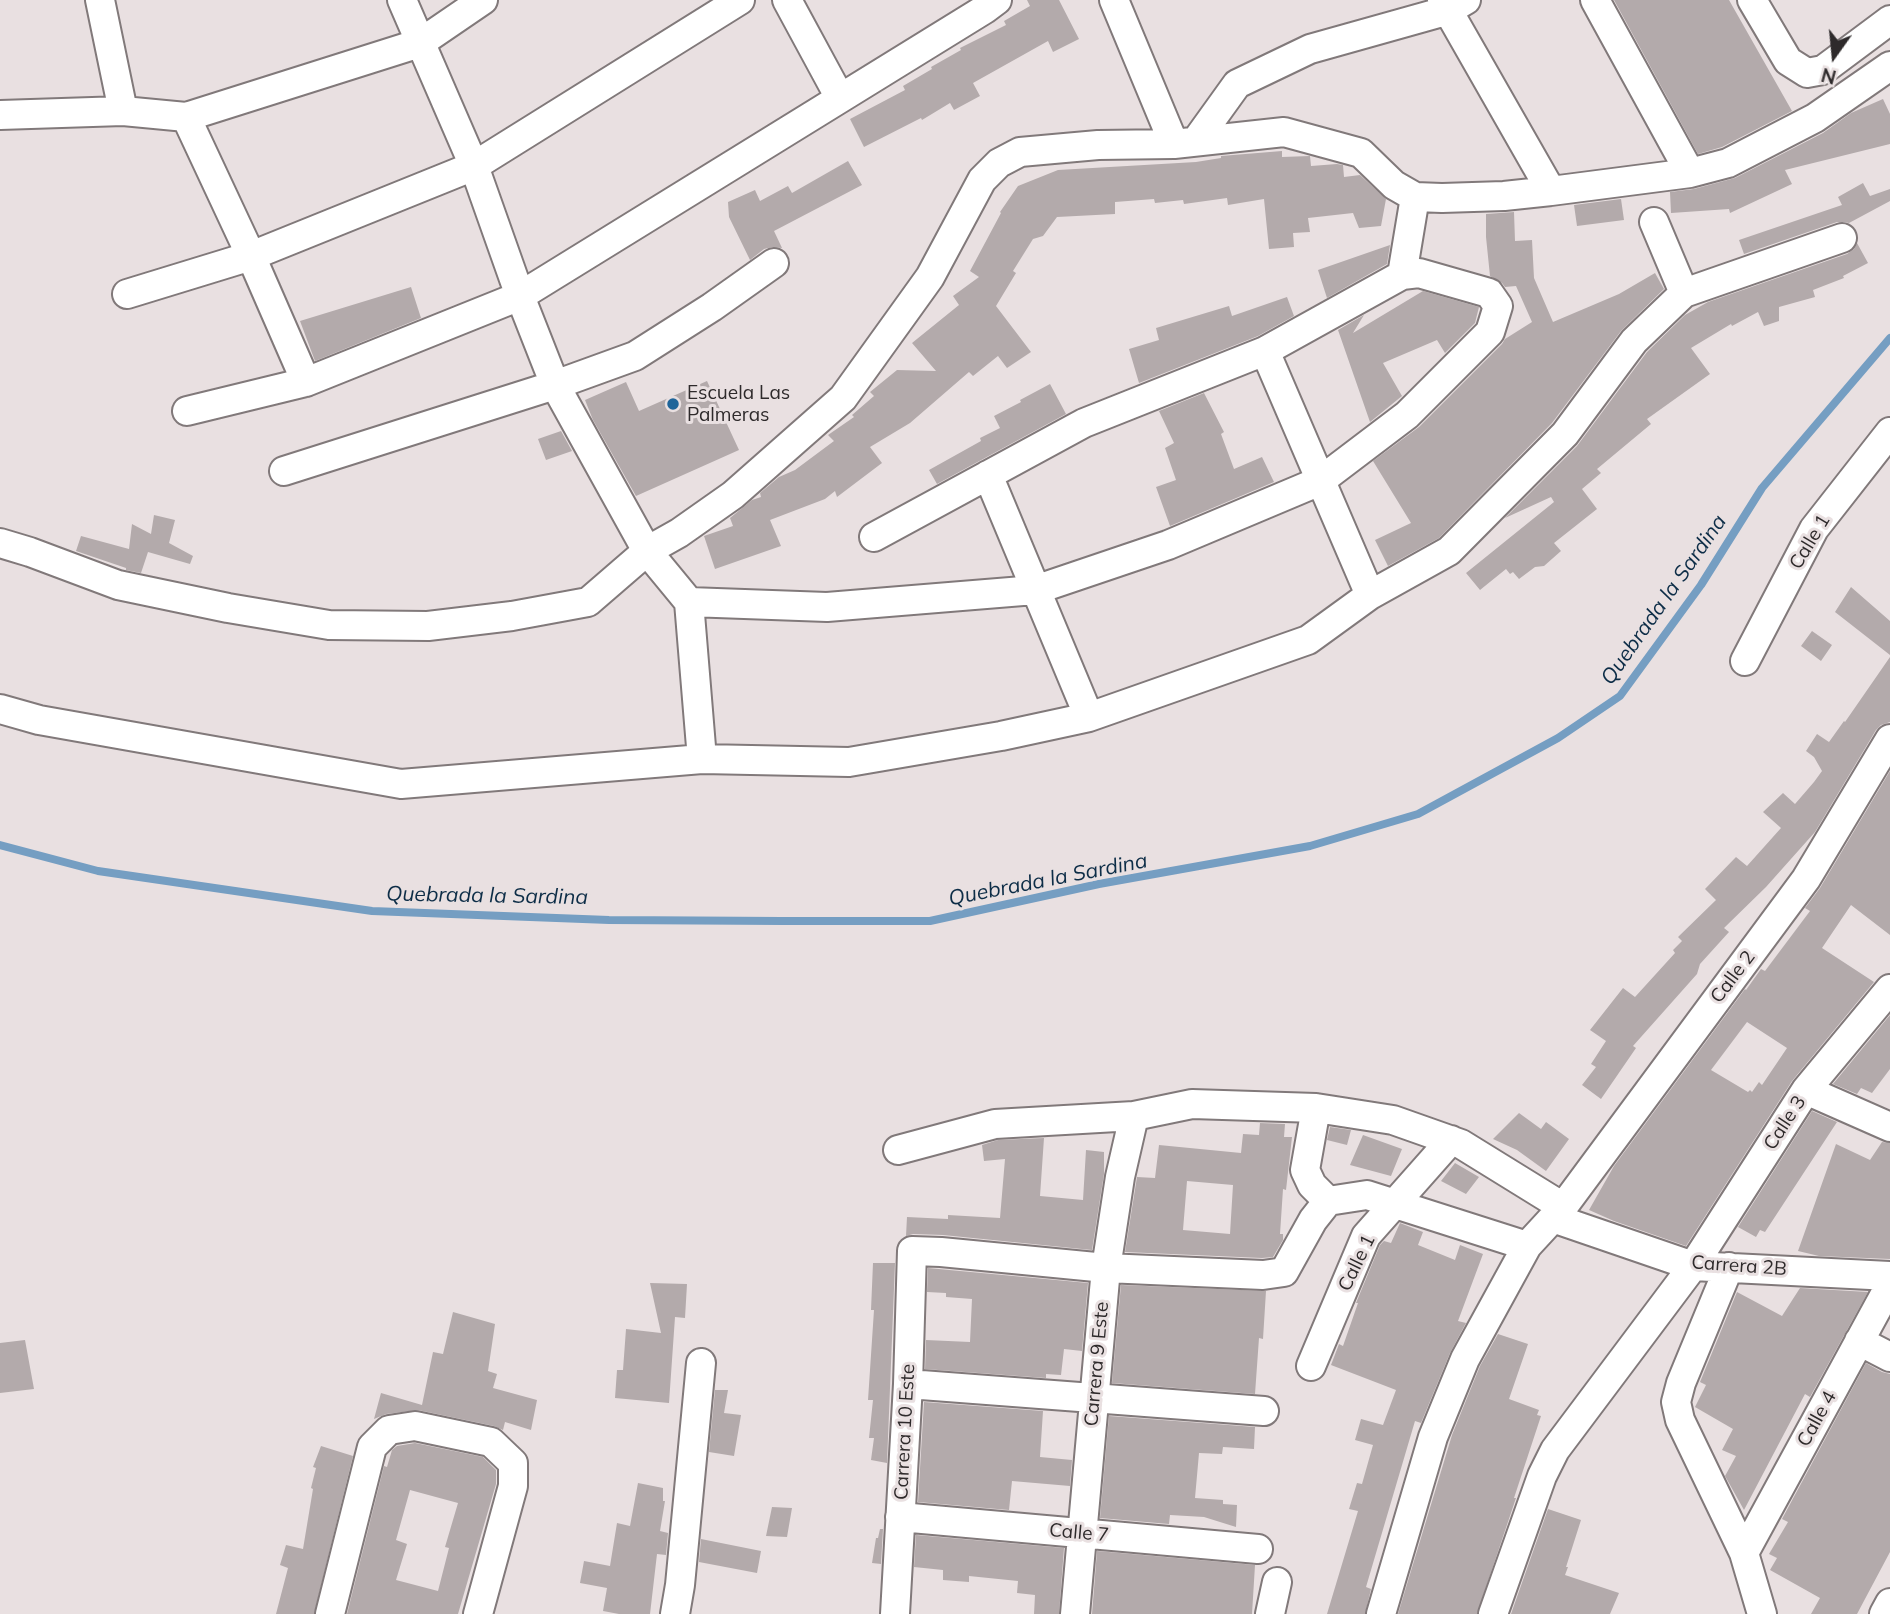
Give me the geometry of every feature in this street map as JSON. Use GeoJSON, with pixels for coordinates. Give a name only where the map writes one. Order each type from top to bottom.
{"type":"FeatureCollection","features":[{"type":"Feature","properties":{"kind":"street"},"geometry":{"type":"LineString","coordinates":[[100,0],[123,111]]}},
{"type":"Feature","properties":{"kind":"street"},"geometry":{"type":"LineString","coordinates":[[402,0],[474,166],[555,385],[647,551],[689,602],[702,759]]}},
{"type":"Feature","properties":{"kind":"street"},"geometry":{"type":"LineString","coordinates":[[0,115],[123,111],[186,117],[420,43],[483,0]]}},
{"type":"Feature","properties":{"kind":"street"},"geometry":{"type":"LineString","coordinates":[[127,294],[251,256],[474,166],[740,0]]}},
{"type":"Feature","properties":{"kind":"street"},"geometry":{"type":"LineString","coordinates":[[787,0],[840,98]]}},
{"type":"Feature","properties":{"kind":"street"},"geometry":{"type":"LineString","coordinates":[[187,411],[306,382],[520,296],[997,0]]}},
{"type":"Feature","properties":{"kind":"street"},"geometry":{"type":"LineString","coordinates":[[1114,0],[1185,142]]}},
{"type":"Feature","properties":{"kind":"street"},"geometry":{"type":"LineString","coordinates":[[1595,0],[1690,173]]}},
{"type":"Feature","properties":{"kind":"street"},"geometry":{"type":"LineString","coordinates":[[1752,0],[1788,61],[1807,73],[1824,70],[1890,20]]}},
{"type":"Feature","properties":{"kind":"street"},"geometry":{"type":"LineString","coordinates":[[1185,142],[1237,84],[1310,49],[1452,3],[1551,191]]}},
{"type":"Feature","properties":{"kind":"street"},"geometry":{"type":"LineString","coordinates":[[0,543],[118,585],[228,608],[329,625],[428,626],[512,616],[588,602],[647,551],[679,533],[733,495],[843,398],[929,277],[982,180],[999,163],[1020,152],[1098,145],[1185,142],[1284,132],[1361,153],[1394,185],[1415,197],[1479,197],[1551,191],[1690,173],[1728,163],[1815,118],[1890,66]]}},
{"type":"Feature","properties":{"kind":"street"},"geometry":{"type":"LineString","coordinates":[[186,117],[306,382]]}},
{"type":"Feature","properties":{"kind":"street"},"geometry":{"type":"LineString","coordinates":[[1402,275],[1415,197]]}},
{"type":"Feature","properties":{"kind":"street"},"geometry":{"type":"LineString","coordinates":[[1654,222],[1684,293]]}},
{"type":"Feature","properties":{"kind":"street"},"geometry":{"type":"LineString","coordinates":[[0,709],[39,720],[401,784],[702,759],[849,762],[1001,736],[1089,717],[1308,640],[1370,595],[1449,551],[1565,434],[1634,341],[1684,293],[1842,238]]}},
{"type":"Feature","properties":{"kind":"street"},"geometry":{"type":"LineString","coordinates":[[284,471],[555,385],[635,356],[774,263]]}},
{"type":"Feature","properties":{"kind":"street"},"geometry":{"type":"LineString","coordinates":[[689,602],[827,607],[1035,590],[1168,545],[1320,481],[1407,415],[1490,332],[1499,306],[1489,293],[1419,273],[1402,275],[1265,351],[1084,423],[874,537]]}},
{"type":"Feature","properties":{"kind":"street"},"geometry":{"type":"LineString","coordinates":[[1265,351],[1370,595]]}},
{"type":"Feature","properties":{"kind":"street","name":"Calle 1"},"geometry":{"type":"LineString","coordinates":[[1745,662],[1814,529],[1890,432]]}},
{"type":"Feature","properties":{"kind":"street"},"geometry":{"type":"LineString","coordinates":[[988,475],[1089,717]]}},
{"type":"Feature","properties":{"kind":"street","name":"Calle 2"},"geometry":{"type":"LineString","coordinates":[[1381,1614],[1433,1437],[1465,1359],[1527,1246],[1558,1212],[1806,879],[1890,739]]}},
{"type":"Feature","properties":{"kind":"street","name":"Calle 3"},"geometry":{"type":"LineString","coordinates":[[1493,1614],[1542,1476],[1555,1450],[1693,1266],[1806,1090],[1890,989]]}},
{"type":"Feature","properties":{"kind":"street"},"geometry":{"type":"LineString","coordinates":[[1806,1090],[1890,1127]]}},
{"type":"Feature","properties":{"kind":"street","name":"Carrera 2B"},"geometry":{"type":"LineString","coordinates":[[898,1150],[995,1124],[1134,1116],[1192,1104],[1316,1108],[1393,1120],[1461,1144],[1558,1212],[1693,1266],[1890,1276]]}},
{"type":"Feature","properties":{"kind":"street"},"geometry":{"type":"LineString","coordinates":[[1316,1108],[1304,1170],[1312,1185],[1328,1201]]}},
{"type":"Feature","properties":{"kind":"street","name":"Carrera 9 Este"},"geometry":{"type":"LineString","coordinates":[[1075,1614],[1106,1268],[1134,1116]]}},
{"type":"Feature","properties":{"kind":"street","name":"Calle 1"},"geometry":{"type":"LineString","coordinates":[[1311,1366],[1366,1237],[1451,1140]]}},
{"type":"Feature","properties":{"kind":"street"},"geometry":{"type":"LineString","coordinates":[[1106,1268],[1264,1275],[1284,1272],[1313,1220],[1328,1201],[1367,1195],[1527,1246]]}},
{"type":"Feature","properties":{"kind":"street","name":"Carrera 10 Este"},"geometry":{"type":"LineString","coordinates":[[895,1614],[908,1384],[912,1251],[1106,1268]]}},
{"type":"Feature","properties":{"kind":"street"},"geometry":{"type":"LineString","coordinates":[[1729,1267],[1681,1383],[1676,1402],[1680,1420],[1744,1553],[1762,1614]]}},
{"type":"Feature","properties":{"kind":"street","name":"Calle 4"},"geometry":{"type":"LineString","coordinates":[[1744,1553],[1890,1285]]}},
{"type":"Feature","properties":{"kind":"street"},"geometry":{"type":"LineString","coordinates":[[1859,1341],[1890,1357]]}},
{"type":"Feature","properties":{"kind":"street"},"geometry":{"type":"LineString","coordinates":[[675,1614],[701,1363]]}},
{"type":"Feature","properties":{"kind":"street"},"geometry":{"type":"LineString","coordinates":[[908,1384],[1264,1411]]}},
{"type":"Feature","properties":{"kind":"street"},"geometry":{"type":"LineString","coordinates":[[330,1614],[372,1447],[388,1430],[415,1426],[491,1442],[513,1463],[513,1486],[478,1614]]}},
{"type":"Feature","properties":{"kind":"street","name":"Calle 7"},"geometry":{"type":"LineString","coordinates":[[900,1517],[1258,1549]]}},
{"type":"Feature","properties":{"kind":"street"},"geometry":{"type":"LineString","coordinates":[[1270,1614],[1278,1582]]}},
{"type":"Feature","properties":{"kind":"street"},"geometry":{"type":"LineString","coordinates":[[1884,1614],[1890,1603]]}},
{"type":"Feature","properties":{"kind":"building"},"geometry":{"type":"Polygon","coordinates":[[[1027,0],[1059,0],[1079,39],[1053,52],[1048,41],[973,83],[980,96],[954,110],[950,103],[922,120],[921,118],[864,147],[850,119],[905,90],[903,86],[961,50],[960,48],[1006,25],[1004,21],[1030,6],[1027,0]]]}},
{"type":"Feature","properties":{"kind":"building"},"geometry":{"type":"Polygon","coordinates":[[[1614,0],[1729,0],[1792,111],[1722,147],[1698,154],[1614,0]]]}},
{"type":"Feature","properties":{"kind":"building"},"geometry":{"type":"Polygon","coordinates":[[[1883,99],[1890,114],[1890,144],[1785,170],[1792,184],[1730,213],[1729,209],[1671,213],[1670,192],[1694,189],[1735,178],[1823,133],[1851,113],[1883,99]]]}},
{"type":"Feature","properties":{"kind":"building"},"geometry":{"type":"Polygon","coordinates":[[[1282,151],[1282,157],[1310,156],[1311,166],[1343,165],[1344,177],[1360,175],[1386,199],[1381,226],[1359,228],[1353,213],[1308,218],[1310,232],[1293,233],[1294,247],[1269,249],[1264,199],[1228,205],[1227,198],[1184,204],[1183,200],[1155,203],[1154,199],[1115,202],[1115,214],[1057,217],[1043,236],[1033,239],[996,306],[1031,352],[1007,368],[998,356],[973,376],[969,372],[910,423],[870,447],[882,463],[837,497],[835,491],[825,499],[770,520],[781,546],[715,569],[704,536],[733,526],[730,518],[752,500],[761,497],[760,493],[779,477],[795,470],[834,441],[828,435],[854,417],[852,415],[874,396],[870,392],[897,370],[936,371],[912,343],[959,305],[953,296],[979,277],[970,271],[1000,212],[1018,186],[1058,170],[1196,162],[1221,156],[1282,151]]]}},
{"type":"Feature","properties":{"kind":"building"},"geometry":{"type":"Polygon","coordinates":[[[848,161],[862,185],[774,231],[782,248],[764,249],[750,260],[729,217],[728,202],[755,190],[760,201],[788,186],[792,193],[848,161]]]}},
{"type":"Feature","properties":{"kind":"building"},"geometry":{"type":"Polygon","coordinates":[[[1863,183],[1870,196],[1890,189],[1890,201],[1849,223],[1837,222],[1744,254],[1739,240],[1842,205],[1838,197],[1863,183]]]}},
{"type":"Feature","properties":{"kind":"building"},"geometry":{"type":"Polygon","coordinates":[[[1621,199],[1624,220],[1577,226],[1574,205],[1621,199]]]}},
{"type":"Feature","properties":{"kind":"building"},"geometry":{"type":"Polygon","coordinates":[[[1514,212],[1515,241],[1532,240],[1534,278],[1553,322],[1619,294],[1655,273],[1664,289],[1621,331],[1552,423],[1439,538],[1388,566],[1375,540],[1411,523],[1373,461],[1419,427],[1505,339],[1532,322],[1516,286],[1505,287],[1490,276],[1486,214],[1514,212]]]}},
{"type":"Feature","properties":{"kind":"building"},"geometry":{"type":"Polygon","coordinates":[[[1857,243],[1868,263],[1843,276],[1844,278],[1813,290],[1815,297],[1779,307],[1779,321],[1764,326],[1758,312],[1732,326],[1731,324],[1691,348],[1710,374],[1647,419],[1651,424],[1597,469],[1601,473],[1582,489],[1597,509],[1554,543],[1561,551],[1544,566],[1535,567],[1519,579],[1506,569],[1480,590],[1466,573],[1554,502],[1551,497],[1505,518],[1577,446],[1647,352],[1685,315],[1708,302],[1847,254],[1857,243]]]}},
{"type":"Feature","properties":{"kind":"building"},"geometry":{"type":"Polygon","coordinates":[[[1390,245],[1387,264],[1327,298],[1318,270],[1390,245]]]}},
{"type":"Feature","properties":{"kind":"building"},"geometry":{"type":"Polygon","coordinates":[[[411,287],[421,318],[315,361],[300,321],[411,287]]]}},
{"type":"Feature","properties":{"kind":"building"},"geometry":{"type":"Polygon","coordinates":[[[1423,291],[1479,307],[1475,323],[1445,353],[1437,340],[1383,363],[1402,396],[1370,422],[1338,330],[1364,315],[1353,333],[1423,291]]]}},
{"type":"Feature","properties":{"kind":"building"},"geometry":{"type":"Polygon","coordinates":[[[1287,297],[1294,316],[1258,336],[1139,383],[1129,349],[1159,340],[1156,328],[1229,306],[1232,316],[1287,297]]]}},
{"type":"Feature","properties":{"kind":"building"},"geometry":{"type":"Polygon","coordinates":[[[707,381],[739,450],[636,496],[593,420],[585,400],[626,382],[639,411],[707,381]]]}},
{"type":"Feature","properties":{"kind":"building"},"geometry":{"type":"Polygon","coordinates":[[[1050,384],[1066,414],[937,484],[929,470],[1000,428],[994,416],[1050,384]]]}},
{"type":"Feature","properties":{"kind":"building"},"geometry":{"type":"Polygon","coordinates":[[[1204,393],[1224,432],[1221,434],[1234,469],[1262,457],[1274,482],[1170,526],[1156,487],[1176,480],[1165,448],[1174,443],[1159,411],[1204,393]]]}},
{"type":"Feature","properties":{"kind":"building"},"geometry":{"type":"Polygon","coordinates":[[[561,431],[572,451],[546,460],[538,439],[561,431]]]}},
{"type":"Feature","properties":{"kind":"building"},"geometry":{"type":"Polygon","coordinates":[[[154,515],[175,520],[169,543],[193,556],[190,564],[148,552],[141,573],[76,551],[81,536],[129,549],[132,524],[151,534],[154,515]]]}},
{"type":"Feature","properties":{"kind":"building"},"geometry":{"type":"Polygon","coordinates":[[[1851,587],[1890,621],[1890,655],[1835,612],[1851,587]]]}},
{"type":"Feature","properties":{"kind":"building"},"geometry":{"type":"Polygon","coordinates":[[[1812,631],[1832,645],[1821,661],[1801,646],[1812,631]]]}},
{"type":"Feature","properties":{"kind":"building"},"geometry":{"type":"Polygon","coordinates":[[[1890,657],[1890,722],[1876,730],[1815,832],[1766,887],[1724,928],[1729,932],[1700,964],[1697,974],[1633,1046],[1636,1048],[1601,1099],[1582,1085],[1596,1067],[1591,1064],[1606,1041],[1590,1030],[1623,988],[1635,997],[1675,953],[1673,950],[1682,941],[1678,937],[1716,900],[1705,889],[1736,857],[1747,866],[1781,828],[1763,812],[1783,793],[1795,804],[1814,782],[1822,771],[1814,757],[1806,751],[1817,734],[1829,742],[1890,657]]]}},
{"type":"Feature","properties":{"kind":"building"},"geometry":{"type":"Polygon","coordinates":[[[1890,771],[1890,935],[1851,905],[1822,948],[1874,982],[1792,1081],[1686,1246],[1589,1210],[1614,1166],[1745,989],[1761,969],[1765,971],[1810,911],[1805,908],[1820,888],[1890,771]],[[1747,1022],[1711,1070],[1752,1092],[1759,1082],[1762,1085],[1787,1048],[1747,1022]]]}},
{"type":"Feature","properties":{"kind":"building"},"geometry":{"type":"Polygon","coordinates":[[[1890,1015],[1890,1069],[1872,1093],[1861,1088],[1857,1094],[1833,1084],[1890,1015]]]}},
{"type":"Feature","properties":{"kind":"building"},"geometry":{"type":"Polygon","coordinates":[[[1812,1111],[1837,1122],[1765,1232],[1760,1230],[1756,1237],[1738,1227],[1812,1111]]]}},
{"type":"Feature","properties":{"kind":"building"},"geometry":{"type":"Polygon","coordinates":[[[1519,1113],[1541,1129],[1546,1122],[1569,1139],[1546,1171],[1517,1150],[1493,1139],[1519,1113]]]}},
{"type":"Feature","properties":{"kind":"building"},"geometry":{"type":"Polygon","coordinates":[[[1260,1123],[1285,1124],[1284,1137],[1292,1137],[1286,1190],[1283,1189],[1280,1234],[1283,1234],[1283,1240],[1273,1257],[1125,1252],[1137,1177],[1155,1178],[1159,1145],[1241,1153],[1243,1134],[1259,1135],[1260,1123]],[[1187,1181],[1183,1230],[1230,1234],[1233,1185],[1187,1181]]]}},
{"type":"Feature","properties":{"kind":"building"},"geometry":{"type":"Polygon","coordinates":[[[1330,1127],[1351,1130],[1347,1145],[1327,1140],[1330,1127]]]}},
{"type":"Feature","properties":{"kind":"building"},"geometry":{"type":"Polygon","coordinates":[[[1363,1135],[1402,1149],[1391,1176],[1350,1165],[1363,1135]]]}},
{"type":"Feature","properties":{"kind":"building"},"geometry":{"type":"Polygon","coordinates":[[[1044,1138],[1040,1196],[1083,1200],[1086,1150],[1104,1152],[1104,1174],[1092,1250],[943,1235],[906,1236],[907,1217],[948,1219],[948,1215],[1000,1218],[1005,1159],[984,1161],[982,1145],[998,1140],[1044,1138]]]}},
{"type":"Feature","properties":{"kind":"building"},"geometry":{"type":"Polygon","coordinates":[[[1882,1142],[1890,1143],[1890,1259],[1819,1256],[1798,1251],[1836,1144],[1870,1160],[1882,1142]]]}},
{"type":"Feature","properties":{"kind":"building"},"geometry":{"type":"Polygon","coordinates":[[[1455,1163],[1479,1177],[1466,1194],[1441,1181],[1455,1163]]]}},
{"type":"Feature","properties":{"kind":"building"},"geometry":{"type":"Polygon","coordinates":[[[1400,1223],[1423,1232],[1418,1245],[1455,1260],[1460,1245],[1483,1254],[1458,1321],[1466,1323],[1450,1353],[1421,1423],[1415,1421],[1366,1587],[1371,1589],[1365,1614],[1327,1614],[1358,1511],[1349,1509],[1357,1483],[1362,1484],[1373,1445],[1355,1440],[1361,1419],[1383,1425],[1396,1390],[1331,1365],[1339,1344],[1343,1346],[1356,1303],[1380,1245],[1384,1241],[1391,1243],[1400,1223]]]}},
{"type":"Feature","properties":{"kind":"building"},"geometry":{"type":"Polygon","coordinates":[[[873,1263],[895,1263],[887,1463],[871,1460],[874,1438],[869,1438],[873,1400],[868,1400],[874,1310],[871,1310],[873,1263]]]}},
{"type":"Feature","properties":{"kind":"building"},"geometry":{"type":"Polygon","coordinates":[[[928,1268],[1088,1283],[1082,1351],[1064,1349],[1061,1375],[1046,1374],[1046,1378],[925,1369],[926,1340],[970,1342],[972,1299],[927,1292],[928,1268]]]}},
{"type":"Feature","properties":{"kind":"building"},"geometry":{"type":"Polygon","coordinates":[[[650,1283],[687,1284],[685,1318],[675,1317],[669,1403],[615,1398],[617,1370],[623,1370],[626,1329],[661,1333],[650,1283]]]}},
{"type":"Feature","properties":{"kind":"building"},"geometry":{"type":"Polygon","coordinates":[[[1121,1285],[1266,1291],[1263,1339],[1259,1338],[1255,1394],[1112,1383],[1121,1285]]]}},
{"type":"Feature","properties":{"kind":"building"},"geometry":{"type":"Polygon","coordinates":[[[1800,1288],[1868,1292],[1810,1397],[1805,1394],[1744,1510],[1725,1476],[1736,1456],[1722,1450],[1733,1429],[1695,1407],[1706,1385],[1700,1382],[1737,1292],[1782,1316],[1800,1288]]]}},
{"type":"Feature","properties":{"kind":"building"},"geometry":{"type":"Polygon","coordinates":[[[453,1312],[495,1324],[488,1371],[497,1374],[493,1388],[537,1400],[531,1430],[505,1422],[503,1430],[418,1410],[386,1414],[374,1419],[381,1393],[422,1405],[433,1352],[443,1354],[453,1312]]]}},
{"type":"Feature","properties":{"kind":"building"},"geometry":{"type":"Polygon","coordinates":[[[1498,1334],[1528,1344],[1509,1399],[1539,1410],[1537,1415],[1541,1416],[1477,1614],[1398,1614],[1452,1435],[1480,1366],[1498,1334]]]}},
{"type":"Feature","properties":{"kind":"building"},"geometry":{"type":"Polygon","coordinates":[[[25,1340],[34,1389],[0,1393],[0,1343],[25,1340]]]}},
{"type":"Feature","properties":{"kind":"building"},"geometry":{"type":"Polygon","coordinates":[[[1866,1363],[1890,1374],[1890,1552],[1857,1614],[1811,1614],[1820,1598],[1770,1570],[1777,1558],[1769,1554],[1788,1522],[1782,1519],[1866,1363]]]}},
{"type":"Feature","properties":{"kind":"building"},"geometry":{"type":"Polygon","coordinates":[[[715,1390],[728,1390],[724,1413],[741,1415],[734,1456],[709,1452],[715,1390]]]}},
{"type":"Feature","properties":{"kind":"building"},"geometry":{"type":"Polygon","coordinates":[[[924,1402],[1043,1411],[1040,1457],[1072,1460],[1070,1486],[1012,1481],[1009,1510],[918,1502],[924,1402]]]}},
{"type":"Feature","properties":{"kind":"building"},"geometry":{"type":"Polygon","coordinates":[[[1109,1416],[1255,1427],[1254,1449],[1223,1447],[1222,1454],[1199,1453],[1195,1498],[1223,1500],[1223,1504],[1237,1505],[1236,1527],[1204,1517],[1170,1515],[1169,1524],[1100,1518],[1109,1416]]]}},
{"type":"Feature","properties":{"kind":"building"},"geometry":{"type":"Polygon","coordinates":[[[415,1443],[483,1457],[496,1470],[496,1484],[458,1614],[347,1614],[384,1466],[387,1467],[392,1450],[397,1446],[415,1443]],[[410,1490],[396,1540],[407,1544],[396,1580],[438,1591],[449,1548],[445,1547],[458,1503],[410,1490]]]}},
{"type":"Feature","properties":{"kind":"building"},"geometry":{"type":"Polygon","coordinates":[[[321,1446],[353,1456],[314,1614],[276,1614],[288,1568],[280,1565],[286,1545],[303,1549],[316,1468],[313,1467],[321,1446]]]}},
{"type":"Feature","properties":{"kind":"building"},"geometry":{"type":"Polygon","coordinates":[[[638,1483],[663,1488],[665,1501],[660,1531],[668,1533],[666,1555],[657,1554],[650,1614],[603,1611],[607,1588],[580,1583],[584,1561],[610,1566],[617,1523],[630,1526],[638,1483]]]}},
{"type":"Feature","properties":{"kind":"building"},"geometry":{"type":"Polygon","coordinates":[[[772,1507],[792,1508],[787,1537],[766,1536],[772,1507]]]}},
{"type":"Feature","properties":{"kind":"building"},"geometry":{"type":"Polygon","coordinates":[[[1548,1509],[1581,1520],[1565,1575],[1619,1593],[1610,1614],[1511,1614],[1548,1509]]]}},
{"type":"Feature","properties":{"kind":"building"},"geometry":{"type":"Polygon","coordinates":[[[880,1529],[883,1529],[881,1564],[872,1563],[880,1529]]]}},
{"type":"Feature","properties":{"kind":"building"},"geometry":{"type":"Polygon","coordinates":[[[916,1535],[1064,1548],[1059,1614],[1034,1614],[1035,1595],[1017,1593],[1018,1581],[969,1576],[969,1582],[943,1580],[943,1570],[914,1567],[916,1535]]]}},
{"type":"Feature","properties":{"kind":"building"},"geometry":{"type":"Polygon","coordinates":[[[701,1539],[761,1551],[757,1573],[699,1562],[701,1539]]]}},
{"type":"Feature","properties":{"kind":"building"},"geometry":{"type":"Polygon","coordinates":[[[1097,1551],[1255,1565],[1252,1614],[1092,1614],[1097,1551]]]}},
{"type":"Feature","properties":{"kind":"waterway","name":"Quebrada la Sardina"},"geometry":{"type":"LineString","coordinates":[[0,845],[98,871],[372,911],[609,920],[782,921],[930,921],[1099,884],[1310,846],[1418,814],[1558,738],[1620,696],[1701,585],[1762,488],[1890,338]]}},
{"type":"Feature","properties":{"kind":"place","name":"Escuela Las Palmeras"},"geometry":{"type":"Point","coordinates":[673,404]}}]}
